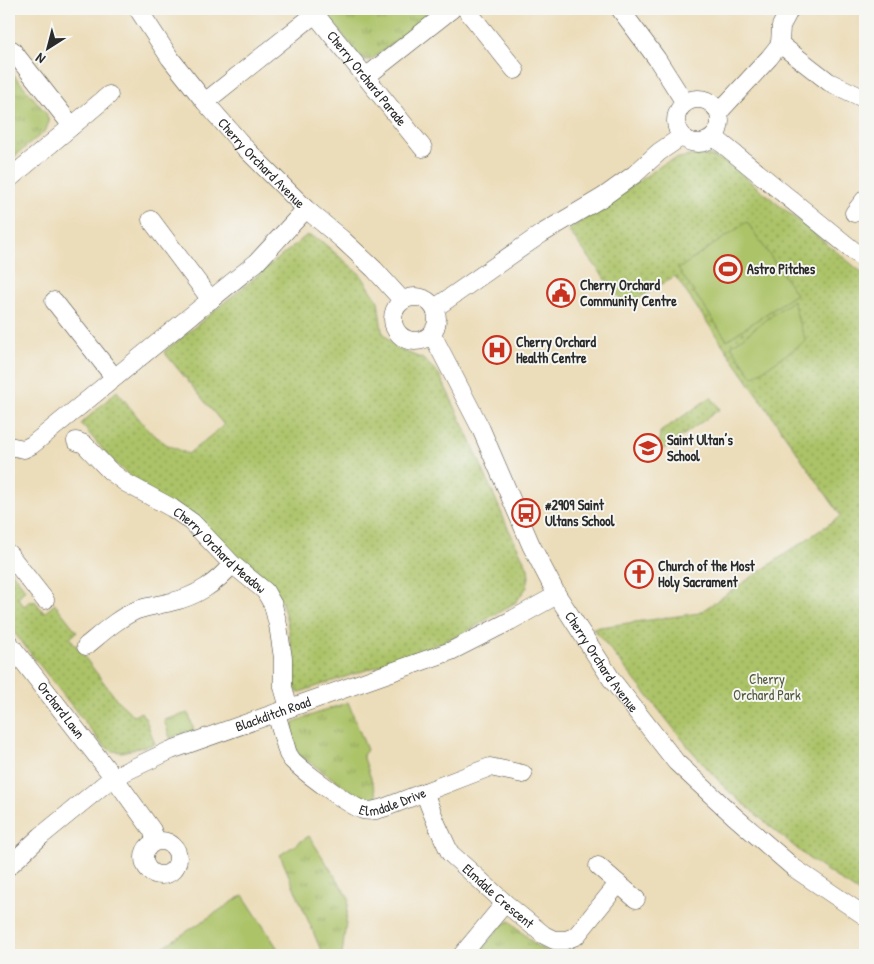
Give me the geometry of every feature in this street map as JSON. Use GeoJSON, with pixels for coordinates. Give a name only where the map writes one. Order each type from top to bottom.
{"type":"FeatureCollection","features":[{"type":"Feature","properties":{"kind":"street","name":"Cherry Orchard Avenue"},"geometry":{"type":"LineString","coordinates":[[138,9],[170,58],[246,149],[306,209],[374,269],[402,300]]}},
{"type":"Feature","properties":{"kind":"street"},"geometry":{"type":"LineString","coordinates":[[366,76],[452,9]]}},
{"type":"Feature","properties":{"kind":"street"},"geometry":{"type":"LineString","coordinates":[[466,9],[515,70]]}},
{"type":"Feature","properties":{"kind":"street"},"geometry":{"type":"LineString","coordinates":[[719,112],[780,44],[781,26],[790,9]]}},
{"type":"Feature","properties":{"kind":"street"},"geometry":{"type":"LineString","coordinates":[[625,10],[684,103]]}},
{"type":"Feature","properties":{"kind":"street"},"geometry":{"type":"LineString","coordinates":[[205,102],[313,12]]}},
{"type":"Feature","properties":{"kind":"street","name":"Cherry Orchard Parade"},"geometry":{"type":"LineString","coordinates":[[313,12],[422,148]]}},
{"type":"Feature","properties":{"kind":"street"},"geometry":{"type":"LineString","coordinates":[[780,44],[829,82],[865,99]]}},
{"type":"Feature","properties":{"kind":"street"},"geometry":{"type":"LineString","coordinates":[[12,50],[72,126]]}},
{"type":"Feature","properties":{"kind":"street"},"geometry":{"type":"LineString","coordinates":[[9,178],[109,95]]}},
{"type":"Feature","properties":{"kind":"street"},"geometry":{"type":"LineString","coordinates":[[704,99],[715,106],[719,112],[720,125],[714,137],[702,144],[687,141],[681,137],[676,123],[676,115],[684,103],[690,100],[704,99]]}},
{"type":"Feature","properties":{"kind":"street"},"geometry":{"type":"LineString","coordinates":[[435,308],[541,234],[603,197],[635,174],[659,152],[681,137]]}},
{"type":"Feature","properties":{"kind":"street"},"geometry":{"type":"LineString","coordinates":[[714,137],[865,260]]}},
{"type":"Feature","properties":{"kind":"street"},"geometry":{"type":"LineString","coordinates":[[854,214],[865,199]]}},
{"type":"Feature","properties":{"kind":"street"},"geometry":{"type":"LineString","coordinates":[[9,446],[24,449],[32,446],[114,377],[257,262],[306,209]]}},
{"type":"Feature","properties":{"kind":"street"},"geometry":{"type":"LineString","coordinates":[[151,220],[211,300]]}},
{"type":"Feature","properties":{"kind":"street"},"geometry":{"type":"LineString","coordinates":[[414,296],[428,300],[435,308],[438,317],[432,334],[422,340],[410,341],[402,337],[395,330],[393,314],[402,300],[414,296]]}},
{"type":"Feature","properties":{"kind":"street"},"geometry":{"type":"LineString","coordinates":[[54,301],[114,377]]}},
{"type":"Feature","properties":{"kind":"street","name":"Cherry Orchard Avenue"},"geometry":{"type":"LineString","coordinates":[[432,334],[480,430],[530,545],[557,595],[612,680],[676,762],[794,868],[865,916]]}},
{"type":"Feature","properties":{"kind":"street","name":"Cherry Orchard Meadow"},"geometry":{"type":"LineString","coordinates":[[76,442],[84,444],[110,471],[126,483],[172,508],[192,522],[232,564],[265,591],[273,605],[281,639],[283,711]]}},
{"type":"Feature","properties":{"kind":"street"},"geometry":{"type":"LineString","coordinates":[[9,554],[35,596]]}},
{"type":"Feature","properties":{"kind":"street"},"geometry":{"type":"LineString","coordinates":[[86,646],[119,620],[135,611],[153,604],[178,600],[210,585],[232,564]]}},
{"type":"Feature","properties":{"kind":"street","name":"Blackditch Road"},"geometry":{"type":"LineString","coordinates":[[9,866],[41,836],[112,778],[171,750],[451,651],[510,622],[557,595]]}},
{"type":"Feature","properties":{"kind":"street","name":"Orchard Lawn"},"geometry":{"type":"LineString","coordinates":[[9,644],[152,830],[156,841]]}},
{"type":"Feature","properties":{"kind":"street","name":"Elmdale Drive"},"geometry":{"type":"LineString","coordinates":[[283,711],[288,754],[292,760],[358,808],[372,811],[379,810],[490,767],[523,774]]}},
{"type":"Feature","properties":{"kind":"street","name":"Elmdale Crescent"},"geometry":{"type":"LineString","coordinates":[[424,792],[450,853],[505,903],[544,935],[554,940],[566,940],[576,936],[618,884]]}},
{"type":"Feature","properties":{"kind":"street"},"geometry":{"type":"LineString","coordinates":[[598,866],[636,899]]}},
{"type":"Feature","properties":{"kind":"street"},"geometry":{"type":"LineString","coordinates":[[462,955],[505,903]]}},
{"type":"Feature","properties":{"kind":"green space"},"geometry":{"type":"Polygon","coordinates":[[[323,9],[436,9],[371,60],[366,60],[359,56],[323,9]]]}},
{"type":"Feature","properties":{"kind":"green space"},"geometry":{"type":"Polygon","coordinates":[[[9,69],[46,113],[49,121],[46,130],[9,161],[9,69]]]}},
{"type":"Feature","properties":{"kind":"green space","name":"Cherry Orchard Park"},"geometry":{"type":"Polygon","coordinates":[[[695,155],[710,156],[726,162],[865,275],[865,897],[808,858],[726,789],[691,750],[593,628],[699,613],[841,516],[675,276],[626,306],[568,230],[665,163],[695,155]]]}},
{"type":"Feature","properties":{"kind":"green space","name":"Astro Pitches"},"geometry":{"type":"Polygon","coordinates":[[[747,222],[796,294],[727,340],[678,269],[747,222]]]}},
{"type":"Feature","properties":{"kind":"green space"},"geometry":{"type":"Polygon","coordinates":[[[307,235],[320,240],[361,275],[378,301],[382,331],[394,347],[423,359],[439,374],[466,430],[507,526],[528,568],[529,577],[527,587],[516,602],[464,633],[411,655],[300,692],[295,690],[292,685],[292,664],[287,620],[280,600],[271,583],[242,564],[132,478],[113,461],[81,424],[117,391],[148,430],[166,444],[188,454],[224,425],[164,352],[307,235]]]}},
{"type":"Feature","properties":{"kind":"green space"},"geometry":{"type":"Polygon","coordinates":[[[793,300],[806,341],[753,377],[731,346],[793,300]]]}},
{"type":"Feature","properties":{"kind":"green space"},"geometry":{"type":"Polygon","coordinates":[[[711,397],[720,409],[658,453],[660,432],[711,397]]]}},
{"type":"Feature","properties":{"kind":"green space"},"geometry":{"type":"Polygon","coordinates":[[[9,568],[25,589],[18,598],[24,606],[30,601],[35,601],[44,613],[55,604],[77,632],[70,638],[118,701],[134,716],[141,712],[145,717],[155,744],[122,752],[112,751],[102,744],[9,626],[9,568]]]}},
{"type":"Feature","properties":{"kind":"green space"},"geometry":{"type":"Polygon","coordinates":[[[348,702],[367,750],[363,755],[377,796],[365,801],[299,755],[292,731],[293,724],[296,721],[348,702]]]}},
{"type":"Feature","properties":{"kind":"green space"},"geometry":{"type":"Polygon","coordinates":[[[188,713],[194,730],[170,738],[164,720],[188,713]]]}},
{"type":"Feature","properties":{"kind":"green space"},"geometry":{"type":"Polygon","coordinates":[[[309,836],[349,898],[342,955],[323,955],[280,855],[309,836]]]}},
{"type":"Feature","properties":{"kind":"green space"},"geometry":{"type":"Polygon","coordinates":[[[243,895],[282,955],[152,954],[243,895]]]}},
{"type":"Feature","properties":{"kind":"green space"},"geometry":{"type":"Polygon","coordinates":[[[510,921],[538,947],[546,951],[567,955],[477,955],[502,925],[510,921]]]}},
{"type":"Feature","properties":{"kind":"place","name":"Astro Pitches"},"geometry":{"type":"Point","coordinates":[728,269]}},
{"type":"Feature","properties":{"kind":"place","name":"Cherry Orchard Community Centre"},"geometry":{"type":"Point","coordinates":[561,293]}},
{"type":"Feature","properties":{"kind":"place","name":"Cherry Orchard Health Centre"},"geometry":{"type":"Point","coordinates":[497,350]}},
{"type":"Feature","properties":{"kind":"place","name":"Saint Ultan’s School"},"geometry":{"type":"Point","coordinates":[648,448]}},
{"type":"Feature","properties":{"kind":"place","name":"#2909 Saint Ultans School"},"geometry":{"type":"Point","coordinates":[526,513]}},
{"type":"Feature","properties":{"kind":"place","name":"Church of the Most Holy Sacrament"},"geometry":{"type":"Point","coordinates":[639,574]}}]}
